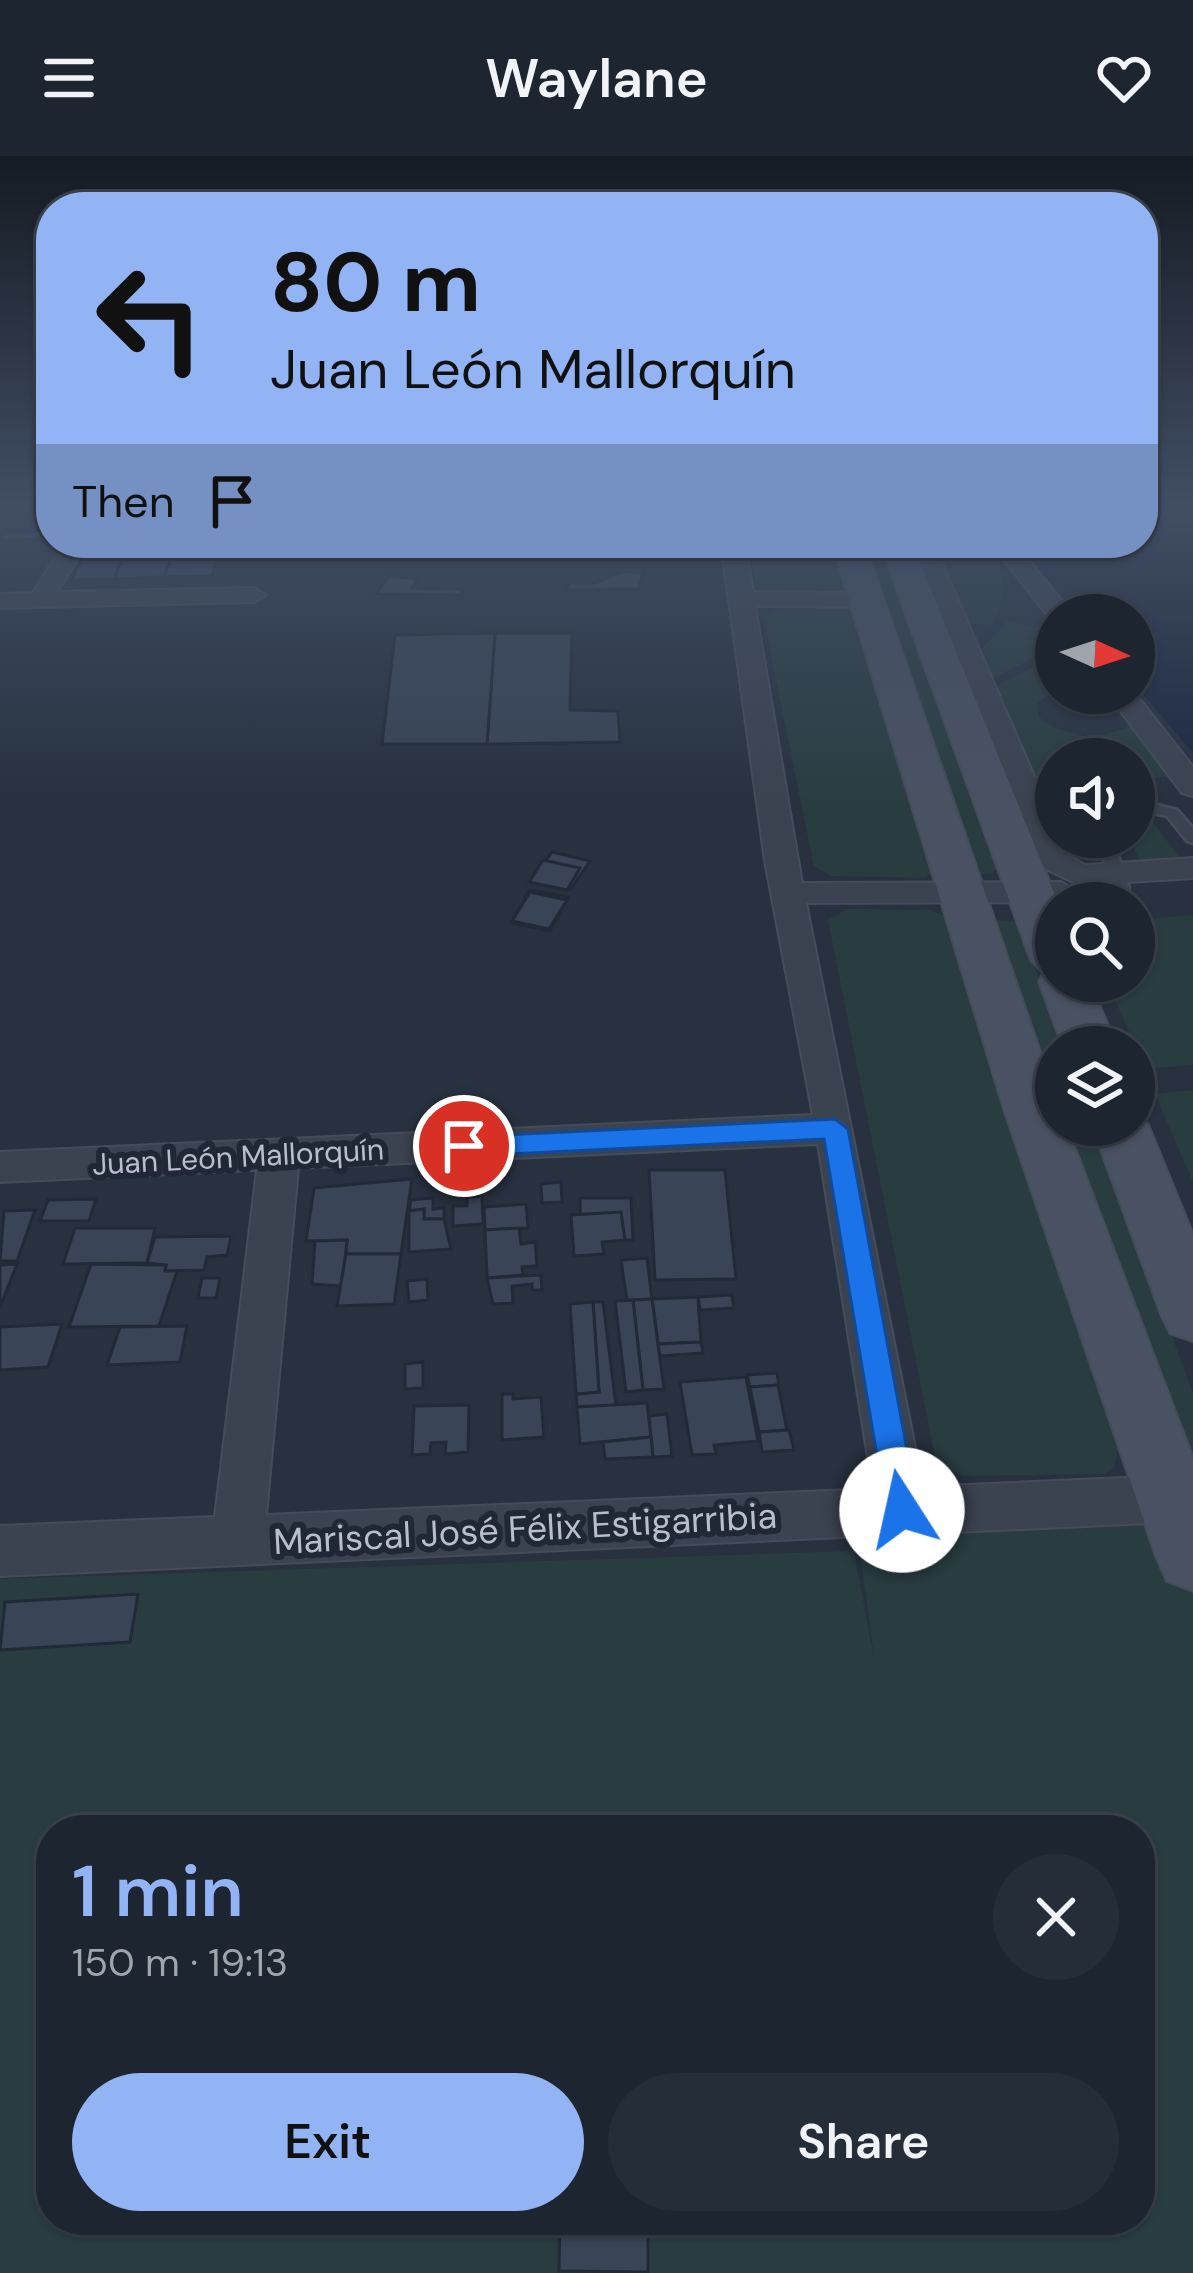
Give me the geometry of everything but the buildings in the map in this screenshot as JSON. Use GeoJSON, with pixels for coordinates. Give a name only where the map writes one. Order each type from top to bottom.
{"type":"FeatureCollection","features":[{"type":"Feature","properties":{"kind":"main road"},"geometry":{"type":"LineString","coordinates":[[870,606],[1033,1112],[1184,1498],[1193,1556]]}},
{"type":"Feature","properties":{"kind":"main road"},"geometry":{"type":"LineString","coordinates":[[920,606],[1035,902]]}},
{"type":"Feature","properties":{"kind":"main road"},"geometry":{"type":"LineString","coordinates":[[1128,1146],[1193,1314]]}},
{"type":"Feature","properties":{"kind":"street"},"geometry":{"type":"LineString","coordinates":[[745,606],[787,893],[835,1129],[902,1510]]}},
{"type":"Feature","properties":{"kind":"street"},"geometry":{"type":"LineString","coordinates":[[947,606],[1050,853],[1061,867],[1079,875],[1118,880],[1193,883]]}},
{"type":"Feature","properties":{"kind":"street"},"geometry":{"type":"LineString","coordinates":[[1137,714],[1193,787]]}},
{"type":"Feature","properties":{"kind":"street"},"geometry":{"type":"LineString","coordinates":[[787,893],[1032,894],[1193,868]]}},
{"type":"Feature","properties":{"kind":"street","name":"Juan León Mallorquín"},"geometry":{"type":"LineString","coordinates":[[0,1167],[835,1129]]}},
{"type":"Feature","properties":{"kind":"street"},"geometry":{"type":"LineString","coordinates":[[238,1542],[279,1155]]}},
{"type":"Feature","properties":{"kind":"street","name":"Mariscal José Félix Estigarribia"},"geometry":{"type":"LineString","coordinates":[[0,1551],[1184,1498]]}},
{"type":"Feature","properties":{"kind":"lane"},"geometry":{"type":"LineString","coordinates":[[1155,809],[1172,813],[1193,838]]}},
{"type":"Feature","properties":{"kind":"lane"},"geometry":{"type":"LineString","coordinates":[[1111,858],[1118,880]]}},
{"type":"Feature","properties":{"kind":"green space"},"geometry":{"type":"Polygon","coordinates":[[[879,606],[905,606],[998,866],[992,874],[975,875],[879,606]]]}},
{"type":"Feature","properties":{"kind":"green space"},"geometry":{"type":"Polygon","coordinates":[[[959,606],[1000,606],[992,625],[967,623],[959,606]]]}},
{"type":"Feature","properties":{"kind":"green space"},"geometry":{"type":"Polygon","coordinates":[[[775,610],[857,612],[935,868],[926,878],[831,876],[814,866],[763,616],[775,610]]]}},
{"type":"Feature","properties":{"kind":"green space"},"geometry":{"type":"Polygon","coordinates":[[[1008,620],[1035,627],[1035,654],[991,679],[980,651],[1008,620]]]}},
{"type":"Feature","properties":{"kind":"green space"},"geometry":{"type":"Polygon","coordinates":[[[1033,667],[1035,714],[1054,728],[1088,737],[1035,738],[1035,794],[989,690],[1033,667]]]}},
{"type":"Feature","properties":{"kind":"green space"},"geometry":{"type":"Polygon","coordinates":[[[1130,719],[1146,738],[1098,737],[1125,728],[1130,719]]]}},
{"type":"Feature","properties":{"kind":"green space"},"geometry":{"type":"Polygon","coordinates":[[[1155,748],[1180,777],[1155,778],[1155,748]]]}},
{"type":"Feature","properties":{"kind":"green space"},"geometry":{"type":"Polygon","coordinates":[[[1155,825],[1184,863],[1142,866],[1138,858],[1155,858],[1155,825]]]}},
{"type":"Feature","properties":{"kind":"green space"},"geometry":{"type":"Polygon","coordinates":[[[1063,858],[1078,858],[1084,871],[1067,866],[1063,858]]]}},
{"type":"Feature","properties":{"kind":"green space"},"geometry":{"type":"Polygon","coordinates":[[[847,909],[930,910],[949,918],[1119,1445],[1114,1467],[1105,1474],[963,1476],[946,1469],[935,1456],[828,920],[847,909]]]}},
{"type":"Feature","properties":{"kind":"green space"},"geometry":{"type":"Polygon","coordinates":[[[1193,915],[1193,1065],[1155,1068],[1155,1026],[1126,1026],[1116,1002],[1155,1002],[1155,918],[1193,915]]]}},
{"type":"Feature","properties":{"kind":"green space"},"geometry":{"type":"Polygon","coordinates":[[[986,919],[1018,922],[1035,967],[1035,1002],[1048,1002],[1057,1026],[1035,1026],[1035,1061],[986,919]]]}},
{"type":"Feature","properties":{"kind":"green space"},"geometry":{"type":"Polygon","coordinates":[[[1193,1090],[1193,1182],[1155,1094],[1193,1090]]]}},
{"type":"Feature","properties":{"kind":"green space"},"geometry":{"type":"Polygon","coordinates":[[[1066,1146],[1102,1146],[1193,1393],[1193,1457],[1066,1146]]]}},
{"type":"Feature","properties":{"kind":"green space"},"geometry":{"type":"Polygon","coordinates":[[[1174,1498],[1193,1556],[1193,2273],[0,2273],[0,1579],[854,1551],[874,1658],[855,1511],[1174,1498]]]}},
{"type":"Feature","properties":{"kind":"water"},"geometry":{"type":"Polygon","coordinates":[[[1155,606],[1193,606],[1193,753],[1155,709],[1155,606]]]}},
{"type":"Feature","properties":{"kind":"route"},"geometry":{"type":"LineString","coordinates":[[464,1146],[835,1129],[902,1510]]}}]}
